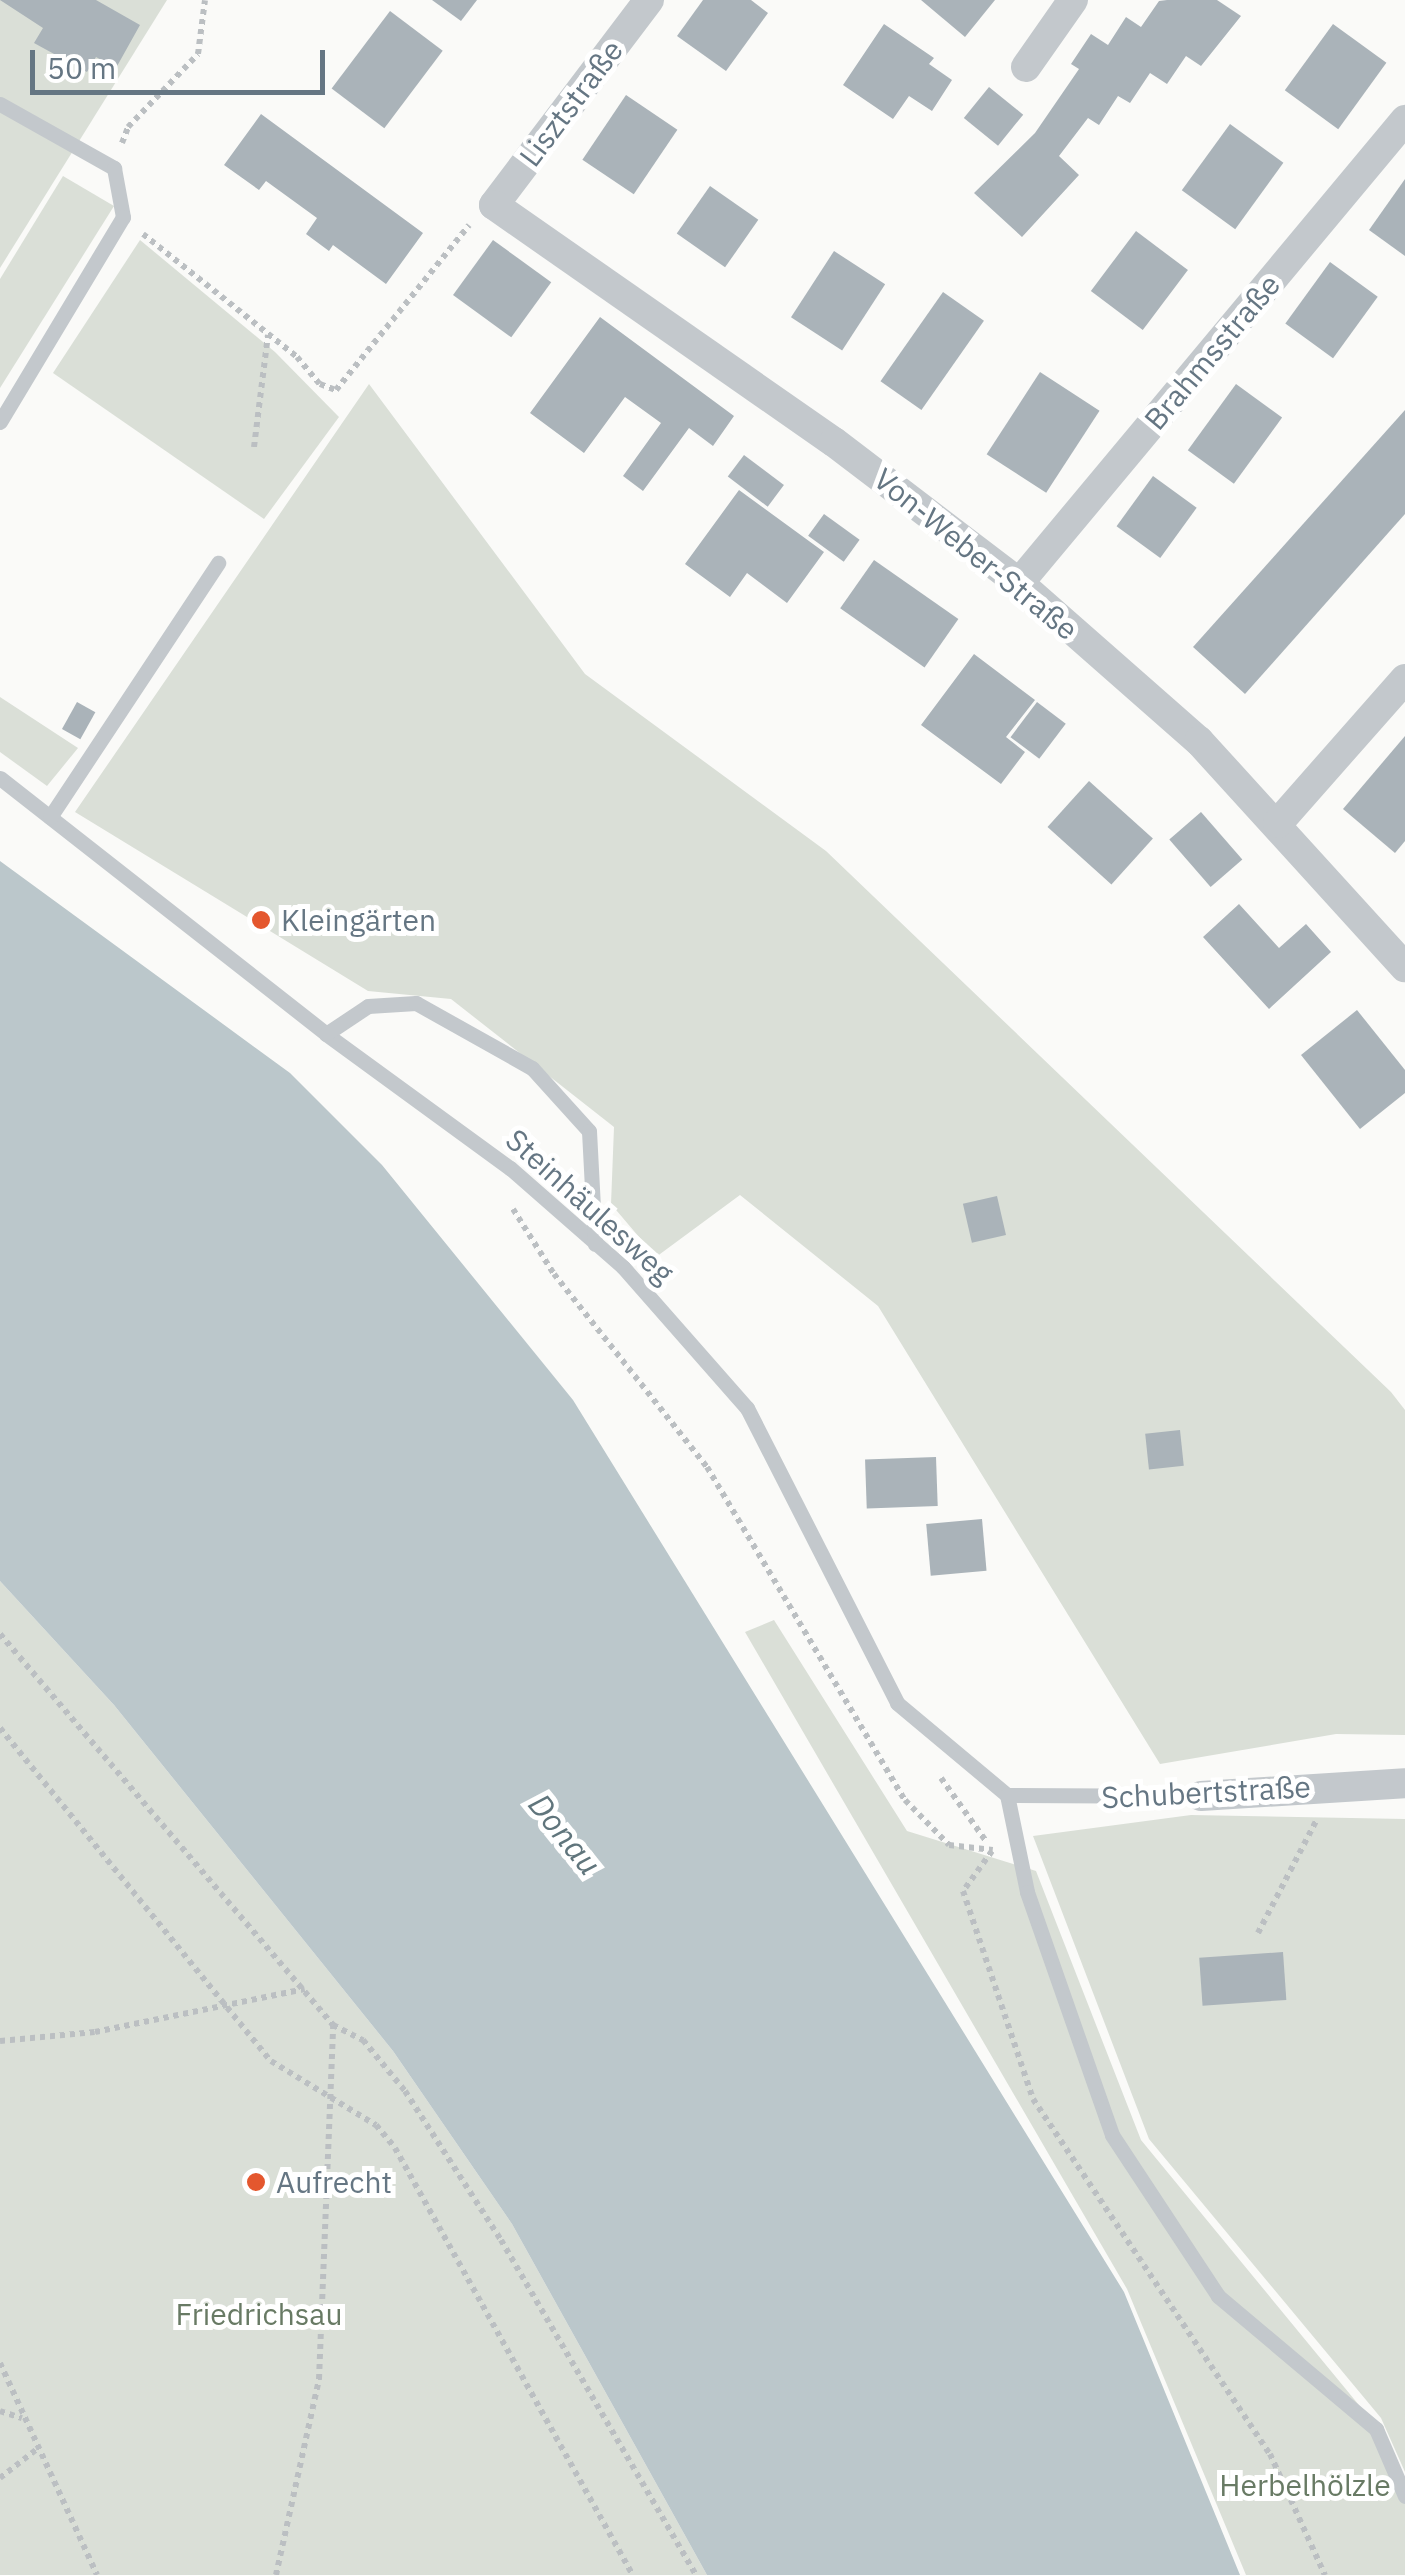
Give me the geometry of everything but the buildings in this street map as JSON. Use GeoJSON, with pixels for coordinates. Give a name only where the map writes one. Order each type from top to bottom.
{"type":"FeatureCollection","features":[{"type":"Feature","properties":{"kind":"street","name":"Lisztstraße"},"geometry":{"type":"LineString","coordinates":[[494,205],[649,0]]}},
{"type":"Feature","properties":{"kind":"street"},"geometry":{"type":"LineString","coordinates":[[1026,67],[1073,0]]}},
{"type":"Feature","properties":{"kind":"street","name":"Brahmsstraße"},"geometry":{"type":"LineString","coordinates":[[1019,583],[1405,120]]}},
{"type":"Feature","properties":{"kind":"street","name":"Von-Weber-Straße"},"geometry":{"type":"LineString","coordinates":[[494,205],[834,442],[1019,583],[1200,741],[1405,967]]}},
{"type":"Feature","properties":{"kind":"street"},"geometry":{"type":"LineString","coordinates":[[1278,824],[1405,679]]}},
{"type":"Feature","properties":{"kind":"street","name":"Schubertstraße"},"geometry":{"type":"LineString","coordinates":[[1201,1796],[1405,1783]]}},
{"type":"Feature","properties":{"kind":"lane"},"geometry":{"type":"LineString","coordinates":[[0,104],[114,168],[123,217],[0,422]]}},
{"type":"Feature","properties":{"kind":"lane"},"geometry":{"type":"LineString","coordinates":[[50,818],[218,563]]}},
{"type":"Feature","properties":{"kind":"lane","name":"Steinhäulesweg"},"geometry":{"type":"LineString","coordinates":[[0,778],[326,1034],[510,1168],[668,1313],[748,1408],[896,1704],[1007,1796]]}},
{"type":"Feature","properties":{"kind":"lane"},"geometry":{"type":"LineString","coordinates":[[326,1034],[368,1006],[416,1003],[532,1068],[589,1131],[594,1244]]}},
{"type":"Feature","properties":{"kind":"lane"},"geometry":{"type":"LineString","coordinates":[[1007,1796],[1027,1892],[1112,2135],[1218,2296],[1376,2430],[1405,2496]]}},
{"type":"Feature","properties":{"kind":"lane","name":"Schubertstraße"},"geometry":{"type":"LineString","coordinates":[[1007,1796],[1201,1796]]}},
{"type":"Feature","properties":{"kind":"path"},"geometry":{"type":"LineString","coordinates":[[114,168],[128,126],[198,54],[206,0]]}},
{"type":"Feature","properties":{"kind":"path"},"geometry":{"type":"LineString","coordinates":[[123,217],[268,334],[320,384],[336,390],[453,238],[494,205]]}},
{"type":"Feature","properties":{"kind":"path"},"geometry":{"type":"LineString","coordinates":[[254,447],[268,334]]}},
{"type":"Feature","properties":{"kind":"path"},"geometry":{"type":"LineString","coordinates":[[510,1168],[502,1192],[554,1274],[707,1467],[905,1800],[949,1845],[993,1850]]}},
{"type":"Feature","properties":{"kind":"path"},"geometry":{"type":"LineString","coordinates":[[0,1634],[333,2025],[364,2040],[405,2090],[501,2240],[696,2575]]}},
{"type":"Feature","properties":{"kind":"path"},"geometry":{"type":"LineString","coordinates":[[0,1728],[271,2061],[376,2125],[395,2148],[633,2575]]}},
{"type":"Feature","properties":{"kind":"path"},"geometry":{"type":"LineString","coordinates":[[1258,1933],[1336,1785]]}},
{"type":"Feature","properties":{"kind":"path"},"geometry":{"type":"LineString","coordinates":[[0,2042],[229,2007],[306,1989]]}},
{"type":"Feature","properties":{"kind":"path"},"geometry":{"type":"LineString","coordinates":[[276,2575],[319,2379],[333,2025]]}},
{"type":"Feature","properties":{"kind":"path"},"geometry":{"type":"LineString","coordinates":[[0,2364],[97,2575]]}},
{"type":"Feature","properties":{"kind":"path"},"geometry":{"type":"LineString","coordinates":[[0,2411],[23,2418]]}},
{"type":"Feature","properties":{"kind":"path"},"geometry":{"type":"LineString","coordinates":[[0,2478],[38,2448]]}},
{"type":"Feature","properties":{"kind":"green space"},"geometry":{"type":"Polygon","coordinates":[[[0,0],[167,0],[0,268],[0,0]]]}},
{"type":"Feature","properties":{"kind":"green space"},"geometry":{"type":"Polygon","coordinates":[[[63,176],[114,206],[0,388],[0,279],[63,176]]]}},
{"type":"Feature","properties":{"kind":"green space"},"geometry":{"type":"Polygon","coordinates":[[[140,240],[275,352],[339,417],[264,519],[53,373],[140,240]]]}},
{"type":"Feature","properties":{"kind":"green space"},"geometry":{"type":"Polygon","coordinates":[[[369,384],[585,674],[826,851],[1391,1392],[1405,1410],[1405,1735],[1336,1734],[1160,1764],[878,1306],[740,1195],[656,1257],[611,1204],[614,1127],[451,999],[368,991],[75,812],[369,384]]]}},
{"type":"Feature","properties":{"kind":"green space"},"geometry":{"type":"Polygon","coordinates":[[[0,697],[78,748],[47,786],[0,752],[0,697]]]}},
{"type":"Feature","properties":{"kind":"green space","name":"Friedrichsau"},"geometry":{"type":"Polygon","coordinates":[[[0,1581],[114,1705],[393,2051],[512,2224],[707,2575],[0,2575],[0,1581]]]}},
{"type":"Feature","properties":{"kind":"green space","name":"Herbelhölzle"},"geometry":{"type":"Polygon","coordinates":[[[774,1620],[907,1831],[1036,1871],[1141,2140],[1377,2427],[1405,2490],[1405,2575],[1246,2575],[1127,2289],[745,1632],[774,1620]]]}},
{"type":"Feature","properties":{"kind":"green space"},"geometry":{"type":"Polygon","coordinates":[[[1191,1815],[1405,1819],[1405,2472],[1381,2418],[1149,2139],[1033,1836],[1191,1815]]]}},
{"type":"Feature","properties":{"kind":"water","name":"Donau"},"geometry":{"type":"Polygon","coordinates":[[[0,861],[290,1073],[382,1165],[573,1400],[1124,2292],[1240,2575],[707,2575],[512,2224],[393,2051],[114,1705],[0,1581],[0,861]]]}},
{"type":"Feature","properties":{"kind":"place","name":"Kleingärten"},"geometry":{"type":"Point","coordinates":[261,920]}},
{"type":"Feature","properties":{"kind":"place","name":"Aufrecht"},"geometry":{"type":"Point","coordinates":[256,2182]}}]}
